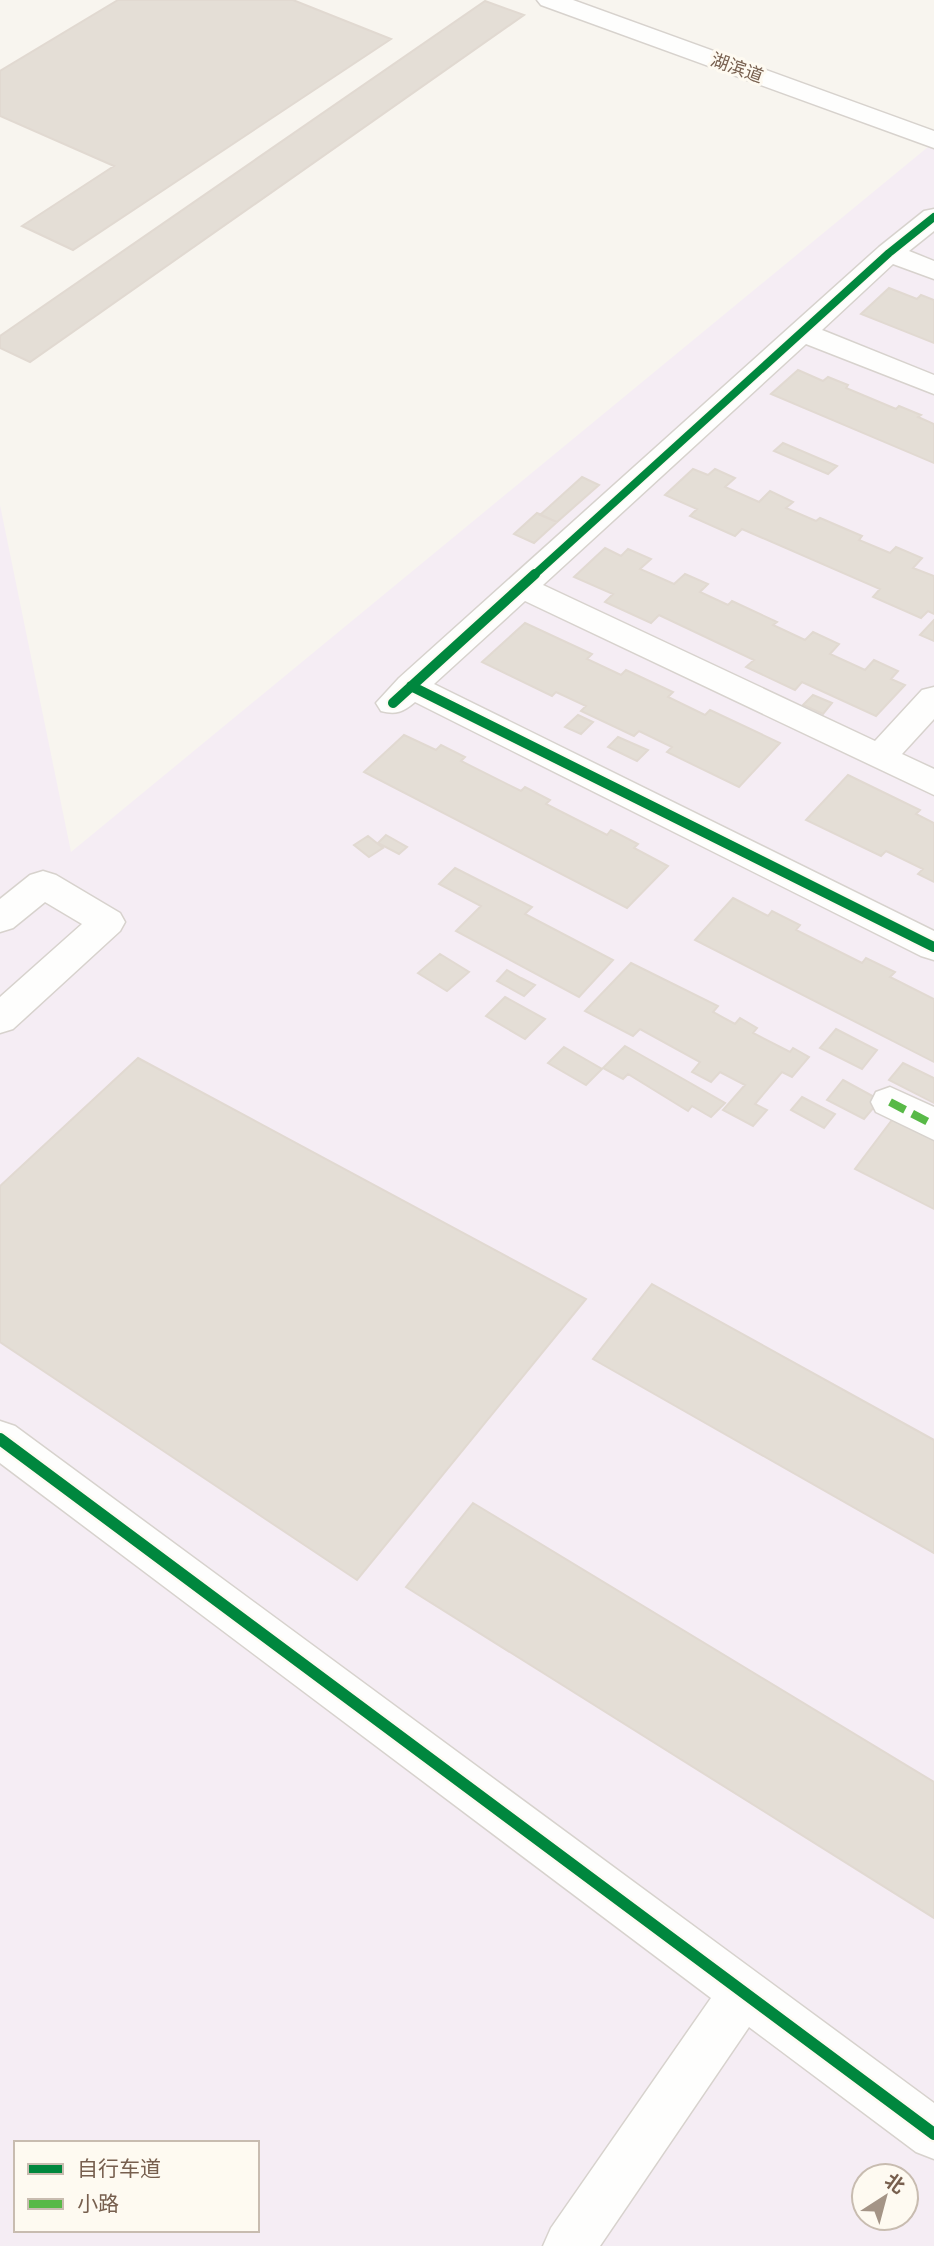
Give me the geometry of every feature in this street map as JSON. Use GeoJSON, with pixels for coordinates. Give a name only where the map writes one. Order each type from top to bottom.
{"type":"FeatureCollection","features":[{"type":"Feature","properties":{"kind":"street","name":"湖滨道"},"geometry":{"type":"LineString","coordinates":[[550,0],[930,135]]}},
{"type":"Feature","properties":{"kind":"street"},"geometry":{"type":"LineString","coordinates":[[934,216],[889,253],[402,695],[934,947]]}},
{"type":"Feature","properties":{"kind":"street"},"geometry":{"type":"LineString","coordinates":[[889,253],[934,271]]}},
{"type":"Feature","properties":{"kind":"street"},"geometry":{"type":"LineString","coordinates":[[802,332],[934,385]]}},
{"type":"Feature","properties":{"kind":"street"},"geometry":{"type":"LineString","coordinates":[[521,587],[934,783]]}},
{"type":"Feature","properties":{"kind":"street"},"geometry":{"type":"LineString","coordinates":[[880,757],[934,698]]}},
{"type":"Feature","properties":{"kind":"street"},"geometry":{"type":"LineString","coordinates":[[0,919],[43,884],[107,922],[0,1018]]}},
{"type":"Feature","properties":{"kind":"street"},"geometry":{"type":"LineString","coordinates":[[890,1102],[934,1125]]}},
{"type":"Feature","properties":{"kind":"street"},"geometry":{"type":"LineString","coordinates":[[0,1439],[744,1992],[931,2124]]}},
{"type":"Feature","properties":{"kind":"street"},"geometry":{"type":"LineString","coordinates":[[569,2246],[744,1992]]}},
{"type":"Feature","properties":{"kind":"shaded area"},"geometry":{"type":"Polygon","coordinates":[[[934,142],[934,2246],[0,2246],[0,505],[71,852],[934,142]]]}},
{"type":"Feature","properties":{"kind":"building"},"geometry":{"type":"Polygon","coordinates":[[[118,0],[293,0],[391,39],[73,250],[22,226],[114,166],[0,116],[0,71],[118,0]]]}},
{"type":"Feature","properties":{"kind":"building"},"geometry":{"type":"Polygon","coordinates":[[[485,1],[524,15],[30,362],[0,348],[0,336],[485,1]]]}},
{"type":"Feature","properties":{"kind":"building"},"geometry":{"type":"Polygon","coordinates":[[[889,288],[917,299],[921,295],[934,300],[934,343],[861,314],[889,288]]]}},
{"type":"Feature","properties":{"kind":"building"},"geometry":{"type":"Polygon","coordinates":[[[798,370],[823,381],[828,377],[848,385],[846,388],[896,409],[899,406],[921,415],[918,417],[934,424],[934,463],[771,394],[798,370]]]}},
{"type":"Feature","properties":{"kind":"building"},"geometry":{"type":"Polygon","coordinates":[[[783,443],[837,466],[828,474],[774,451],[783,443]]]}},
{"type":"Feature","properties":{"kind":"building"},"geometry":{"type":"Polygon","coordinates":[[[693,469],[708,475],[715,469],[735,478],[725,487],[759,502],[770,491],[793,502],[786,508],[816,521],[820,518],[862,536],[859,540],[890,553],[896,547],[922,558],[913,568],[934,576],[934,614],[928,611],[921,618],[873,597],[880,589],[742,529],[735,536],[690,516],[697,509],[665,495],[693,469]]]}},
{"type":"Feature","properties":{"kind":"building"},"geometry":{"type":"Polygon","coordinates":[[[582,477],[599,485],[557,522],[540,515],[582,477]]]}},
{"type":"Feature","properties":{"kind":"building"},"geometry":{"type":"Polygon","coordinates":[[[537,513],[557,522],[534,543],[514,534],[537,513]]]}},
{"type":"Feature","properties":{"kind":"building"},"geometry":{"type":"Polygon","coordinates":[[[605,548],[621,556],[628,549],[651,559],[640,569],[674,584],[685,574],[708,584],[700,592],[728,605],[732,601],[777,622],[773,625],[805,640],[813,632],[839,644],[830,654],[865,670],[874,660],[898,671],[891,679],[905,685],[876,716],[802,682],[795,690],[746,667],[754,660],[659,615],[651,623],[605,602],[613,594],[574,577],[605,548]]]}},
{"type":"Feature","properties":{"kind":"building"},"geometry":{"type":"Polygon","coordinates":[[[934,620],[934,641],[920,635],[934,620]]]}},
{"type":"Feature","properties":{"kind":"building"},"geometry":{"type":"Polygon","coordinates":[[[525,623],[592,654],[587,659],[621,675],[626,670],[673,692],[668,697],[705,715],[710,710],[780,743],[739,787],[667,752],[672,747],[639,731],[634,736],[581,711],[586,706],[556,692],[552,696],[482,662],[525,623]]]}},
{"type":"Feature","properties":{"kind":"building"},"geometry":{"type":"Polygon","coordinates":[[[813,695],[832,703],[823,714],[803,705],[813,695]]]}},
{"type":"Feature","properties":{"kind":"building"},"geometry":{"type":"Polygon","coordinates":[[[578,715],[593,722],[581,734],[565,727],[578,715]]]}},
{"type":"Feature","properties":{"kind":"building"},"geometry":{"type":"Polygon","coordinates":[[[404,735],[436,750],[441,745],[465,757],[461,761],[521,791],[525,787],[550,800],[546,804],[607,835],[611,830],[638,844],[634,848],[668,866],[627,908],[364,772],[404,735]]]}},
{"type":"Feature","properties":{"kind":"building"},"geometry":{"type":"Polygon","coordinates":[[[618,737],[648,750],[637,761],[608,747],[618,737]]]}},
{"type":"Feature","properties":{"kind":"building"},"geometry":{"type":"Polygon","coordinates":[[[848,775],[920,810],[916,814],[934,823],[934,882],[918,874],[923,869],[886,851],[881,856],[806,820],[848,775]]]}},
{"type":"Feature","properties":{"kind":"building"},"geometry":{"type":"Polygon","coordinates":[[[386,835],[407,847],[399,854],[378,843],[386,835]]]}},
{"type":"Feature","properties":{"kind":"building"},"geometry":{"type":"Polygon","coordinates":[[[368,836],[383,848],[369,857],[354,845],[368,836]]]}},
{"type":"Feature","properties":{"kind":"building"},"geometry":{"type":"Polygon","coordinates":[[[455,868],[532,907],[525,914],[613,960],[579,997],[456,931],[481,906],[439,884],[455,868]]]}},
{"type":"Feature","properties":{"kind":"building"},"geometry":{"type":"Polygon","coordinates":[[[733,898],[768,916],[772,911],[800,925],[796,930],[862,963],[866,958],[895,972],[890,977],[934,999],[934,1062],[695,940],[733,898]]]}},
{"type":"Feature","properties":{"kind":"building"},"geometry":{"type":"Polygon","coordinates":[[[440,954],[469,972],[447,991],[418,973],[440,954]]]}},
{"type":"Feature","properties":{"kind":"building"},"geometry":{"type":"Polygon","coordinates":[[[631,963],[718,1006],[713,1012],[735,1024],[740,1018],[757,1028],[753,1033],[790,1052],[793,1048],[809,1057],[792,1077],[782,1072],[755,1104],[767,1110],[753,1126],[723,1110],[745,1085],[720,1072],[711,1082],[692,1072],[700,1062],[640,1029],[633,1036],[585,1011],[631,963]]]}},
{"type":"Feature","properties":{"kind":"building"},"geometry":{"type":"Polygon","coordinates":[[[507,970],[535,985],[524,996],[497,981],[507,970]]]}},
{"type":"Feature","properties":{"kind":"building"},"geometry":{"type":"Polygon","coordinates":[[[505,997],[545,1019],[525,1039],[486,1016],[505,997]]]}},
{"type":"Feature","properties":{"kind":"building"},"geometry":{"type":"Polygon","coordinates":[[[836,1029],[877,1050],[862,1069],[820,1048],[836,1029]]]}},
{"type":"Feature","properties":{"kind":"building"},"geometry":{"type":"Polygon","coordinates":[[[625,1046],[725,1103],[711,1117],[692,1106],[688,1111],[628,1074],[623,1079],[603,1068],[625,1046]]]}},
{"type":"Feature","properties":{"kind":"building"},"geometry":{"type":"Polygon","coordinates":[[[564,1047],[602,1069],[586,1085],[548,1063],[564,1047]]]}},
{"type":"Feature","properties":{"kind":"building"},"geometry":{"type":"Polygon","coordinates":[[[138,1058],[586,1299],[357,1580],[0,1342],[0,1186],[138,1058]]]}},
{"type":"Feature","properties":{"kind":"building"},"geometry":{"type":"Polygon","coordinates":[[[903,1063],[934,1078],[934,1103],[889,1080],[903,1063]]]}},
{"type":"Feature","properties":{"kind":"building"},"geometry":{"type":"Polygon","coordinates":[[[843,1080],[880,1100],[864,1119],[827,1100],[843,1080]]]}},
{"type":"Feature","properties":{"kind":"building"},"geometry":{"type":"Polygon","coordinates":[[[802,1097],[835,1114],[824,1128],[791,1110],[802,1097]]]}},
{"type":"Feature","properties":{"kind":"building"},"geometry":{"type":"Polygon","coordinates":[[[895,1116],[934,1135],[934,1209],[855,1169],[895,1116]]]}},
{"type":"Feature","properties":{"kind":"building"},"geometry":{"type":"Polygon","coordinates":[[[652,1284],[934,1440],[934,1553],[593,1359],[652,1284]]]}},
{"type":"Feature","properties":{"kind":"building"},"geometry":{"type":"Polygon","coordinates":[[[473,1503],[934,1782],[934,1918],[406,1587],[473,1503]]]}},
{"type":"Feature","properties":{"kind":"marked path"},"geometry":{"type":"LineString","coordinates":[[890,1102],[934,1125]]}},
{"type":"Feature","properties":{"kind":"cycle path"},"geometry":{"type":"LineString","coordinates":[[393,703],[889,253],[934,217]]}},
{"type":"Feature","properties":{"kind":"cycle path"},"geometry":{"type":"LineString","coordinates":[[411,686],[934,947]]}},
{"type":"Feature","properties":{"kind":"cycle path"},"geometry":{"type":"LineString","coordinates":[[0,1439],[934,2134]]}}]}
